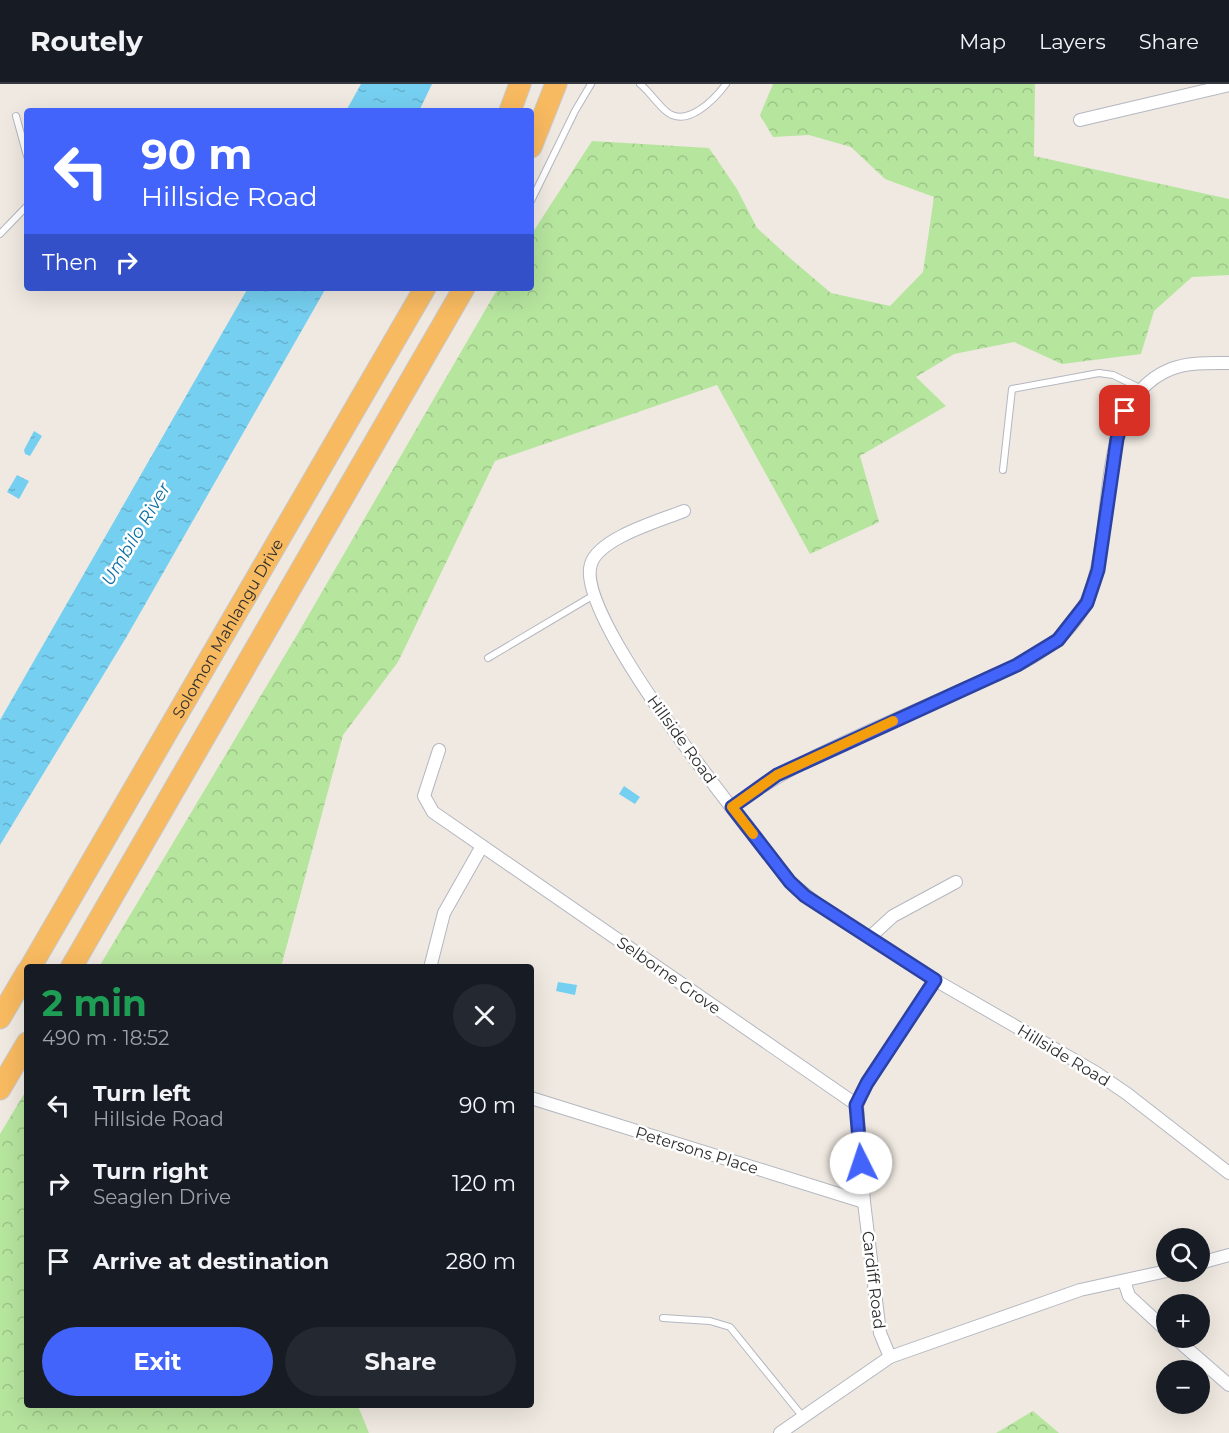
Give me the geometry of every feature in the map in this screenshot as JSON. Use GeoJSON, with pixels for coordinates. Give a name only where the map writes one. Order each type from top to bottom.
{"type":"FeatureCollection","features":[{"type":"Feature","properties":{"kind":"highway"},"geometry":{"type":"LineString","coordinates":[[511,108],[520,84]]}},
{"type":"Feature","properties":{"kind":"highway"},"geometry":{"type":"LineString","coordinates":[[534,139],[556,84]]}},
{"type":"Feature","properties":{"kind":"highway","name":"Solomon Mahlangu Drive"},"geometry":{"type":"LineString","coordinates":[[32,964],[423,291]]}},
{"type":"Feature","properties":{"kind":"highway","name":"Solomon Mahlangu Drive"},"geometry":{"type":"LineString","coordinates":[[73,964],[462,291]]}},
{"type":"Feature","properties":{"kind":"highway"},"geometry":{"type":"LineString","coordinates":[[0,1018],[24,977]]}},
{"type":"Feature","properties":{"kind":"highway"},"geometry":{"type":"LineString","coordinates":[[0,1089],[24,1048]]}},
{"type":"Feature","properties":{"kind":"street"},"geometry":{"type":"LineString","coordinates":[[1080,120],[1229,85]]}},
{"type":"Feature","properties":{"kind":"street"},"geometry":{"type":"LineString","coordinates":[[732,807],[777,775],[1017,665],[1058,640],[1087,603],[1094,581],[1120,424],[1142,389],[1170,369],[1189,364],[1229,363]]}},
{"type":"Feature","properties":{"kind":"street","name":"Hillside Road"},"geometry":{"type":"LineString","coordinates":[[684,511],[614,540],[597,551],[590,566],[591,585],[628,665],[790,882],[805,896],[935,980],[1095,1072],[1229,1173]]}},
{"type":"Feature","properties":{"kind":"street","name":"Selborne Grove"},"geometry":{"type":"LineString","coordinates":[[439,750],[426,784],[424,796],[428,805],[482,846],[856,1105]]}},
{"type":"Feature","properties":{"kind":"street"},"geometry":{"type":"LineString","coordinates":[[431,964],[444,913],[482,846]]}},
{"type":"Feature","properties":{"kind":"street"},"geometry":{"type":"LineString","coordinates":[[870,937],[892,916],[956,882]]}},
{"type":"Feature","properties":{"kind":"street"},"geometry":{"type":"LineString","coordinates":[[856,1105],[867,1083],[935,980]]}},
{"type":"Feature","properties":{"kind":"street","name":"Petersons Place"},"geometry":{"type":"LineString","coordinates":[[534,1099],[864,1202]]}},
{"type":"Feature","properties":{"kind":"street","name":"Cardiff Road"},"geometry":{"type":"LineString","coordinates":[[856,1105],[864,1202],[880,1333],[890,1357]]}},
{"type":"Feature","properties":{"kind":"street"},"geometry":{"type":"LineString","coordinates":[[1210,1260],[1229,1255]]}},
{"type":"Feature","properties":{"kind":"street"},"geometry":{"type":"LineString","coordinates":[[780,1433],[890,1357],[1080,1290],[1156,1274]]}},
{"type":"Feature","properties":{"kind":"street"},"geometry":{"type":"LineString","coordinates":[[1124,1281],[1130,1296],[1156,1320]]}},
{"type":"Feature","properties":{"kind":"street"},"geometry":{"type":"LineString","coordinates":[[1186,1348],[1229,1385]]}},
{"type":"Feature","properties":{"kind":"lane"},"geometry":{"type":"LineString","coordinates":[[534,195],[575,111],[591,84]]}},
{"type":"Feature","properties":{"kind":"lane"},"geometry":{"type":"LineString","coordinates":[[640,84],[667,113],[685,117],[708,104],[726,84]]}},
{"type":"Feature","properties":{"kind":"lane"},"geometry":{"type":"LineString","coordinates":[[16,116],[24,145]]}},
{"type":"Feature","properties":{"kind":"lane"},"geometry":{"type":"LineString","coordinates":[[0,234],[24,209]]}},
{"type":"Feature","properties":{"kind":"lane"},"geometry":{"type":"LineString","coordinates":[[1003,470],[1012,389],[1100,373],[1113,375],[1142,389]]}},
{"type":"Feature","properties":{"kind":"lane"},"geometry":{"type":"LineString","coordinates":[[488,658],[595,595]]}},
{"type":"Feature","properties":{"kind":"lane"},"geometry":{"type":"LineString","coordinates":[[663,1318],[711,1321],[730,1327],[803,1417]]}},
{"type":"Feature","properties":{"kind":"green space"},"geometry":{"type":"Polygon","coordinates":[[[773,84],[1035,84],[1034,156],[1229,199],[1229,275],[1192,277],[1154,311],[1141,354],[1062,364],[1014,342],[954,354],[916,377],[946,406],[860,456],[879,522],[810,554],[717,385],[495,461],[398,662],[343,735],[282,964],[101,964],[297,635],[496,291],[534,291],[534,230],[592,141],[709,148],[737,189],[757,228],[831,293],[890,306],[923,272],[934,197],[885,179],[851,147],[809,135],[773,137],[760,115],[773,84]]]}},
{"type":"Feature","properties":{"kind":"green space"},"geometry":{"type":"Polygon","coordinates":[[[24,1094],[24,1408],[359,1408],[369,1433],[0,1433],[0,1134],[24,1094]]]}},
{"type":"Feature","properties":{"kind":"green space"},"geometry":{"type":"Polygon","coordinates":[[[1033,1411],[1059,1433],[996,1433],[1033,1411]]]}},
{"type":"Feature","properties":{"kind":"water"},"geometry":{"type":"Polygon","coordinates":[[[361,84],[432,84],[420,108],[348,108],[361,84]]]}},
{"type":"Feature","properties":{"kind":"water","name":"Umbilo River"},"geometry":{"type":"Polygon","coordinates":[[[246,291],[324,291],[127,636],[0,845],[0,720],[246,291]]]}},
{"type":"Feature","properties":{"kind":"water"},"geometry":{"type":"Polygon","coordinates":[[[34,431],[42,436],[30,456],[25,454],[24,450],[34,431]]]}},
{"type":"Feature","properties":{"kind":"water"},"geometry":{"type":"Polygon","coordinates":[[[17,475],[29,481],[19,499],[7,492],[17,475]]]}},
{"type":"Feature","properties":{"kind":"water"},"geometry":{"type":"Polygon","coordinates":[[[624,786],[640,797],[635,804],[619,794],[624,786]]]}},
{"type":"Feature","properties":{"kind":"water"},"geometry":{"type":"Polygon","coordinates":[[[558,982],[577,985],[575,995],[556,991],[558,982]]]}},
{"type":"Feature","properties":{"kind":"slow traffic"},"geometry":{"type":"LineString","coordinates":[[753,834],[732,807],[777,775],[893,721]]}},
{"type":"Feature","properties":{"kind":"route"},"geometry":{"type":"LineString","coordinates":[[861,1163],[856,1105],[867,1083],[935,980],[805,896],[790,882],[732,807],[777,775],[1017,665],[1058,640],[1087,603],[1098,570],[1117,439],[1125,411]]}}]}
